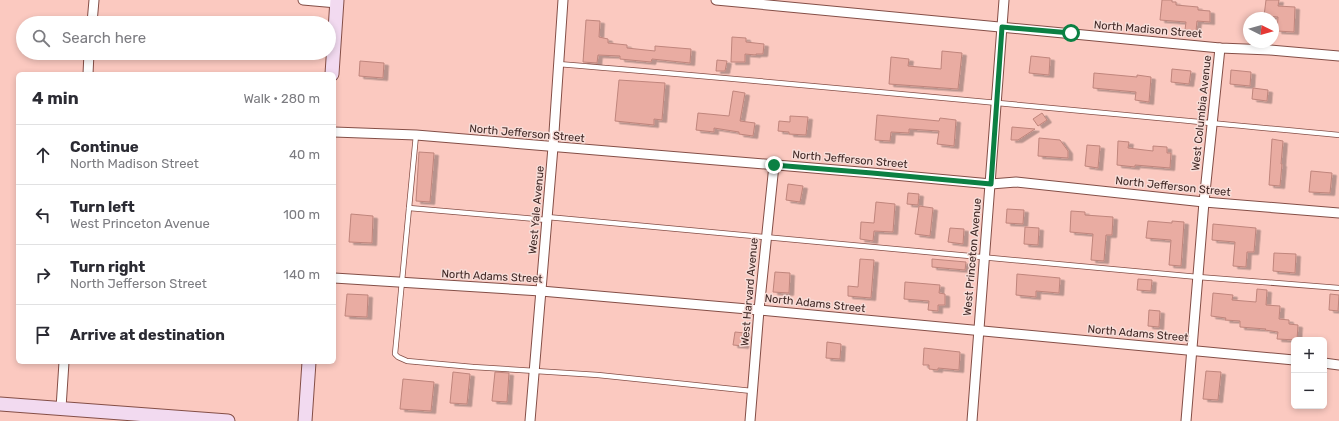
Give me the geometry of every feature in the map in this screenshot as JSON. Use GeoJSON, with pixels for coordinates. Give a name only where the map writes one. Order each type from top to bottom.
{"type":"FeatureCollection","features":[{"type":"Feature","properties":{"kind":"street"},"geometry":{"type":"LineString","coordinates":[[93,16],[94,0]]}},
{"type":"Feature","properties":{"kind":"street"},"geometry":{"type":"LineString","coordinates":[[303,0],[337,1],[336,16]]}},
{"type":"Feature","properties":{"kind":"street","name":"West Yale Avenue"},"geometry":{"type":"LineString","coordinates":[[530,421],[553,147],[563,0]]}},
{"type":"Feature","properties":{"kind":"street","name":"North Madison Street"},"geometry":{"type":"LineString","coordinates":[[716,0],[1220,48],[1270,50],[1339,56]]}},
{"type":"Feature","properties":{"kind":"street","name":"West Princeton Avenue"},"geometry":{"type":"LineString","coordinates":[[972,421],[1004,0]]}},
{"type":"Feature","properties":{"kind":"street","name":"West Columbia Avenue"},"geometry":{"type":"LineString","coordinates":[[1186,421],[1204,202],[1220,48]]}},
{"type":"Feature","properties":{"kind":"street"},"geometry":{"type":"LineString","coordinates":[[88,72],[89,60]]}},
{"type":"Feature","properties":{"kind":"street"},"geometry":{"type":"LineString","coordinates":[[332,72],[333,60]]}},
{"type":"Feature","properties":{"kind":"street","name":"North Jefferson Street"},"geometry":{"type":"LineString","coordinates":[[336,132],[416,135],[991,184],[1016,182],[1204,202],[1339,213]]}},
{"type":"Feature","properties":{"kind":"street","name":"West Harvard Avenue"},"geometry":{"type":"LineString","coordinates":[[750,421],[758,310],[774,165]]}},
{"type":"Feature","properties":{"kind":"street","name":"North Adams Street"},"geometry":{"type":"LineString","coordinates":[[336,278],[541,291],[1291,360]]}},
{"type":"Feature","properties":{"kind":"street"},"geometry":{"type":"LineString","coordinates":[[1327,363],[1339,365]]}},
{"type":"Feature","properties":{"kind":"street"},"geometry":{"type":"LineString","coordinates":[[61,408],[64,364]]}},
{"type":"Feature","properties":{"kind":"street"},"geometry":{"type":"LineString","coordinates":[[304,421],[309,364]]}},
{"type":"Feature","properties":{"kind":"street"},"geometry":{"type":"LineString","coordinates":[[0,404],[228,421]]}},
{"type":"Feature","properties":{"kind":"lane"},"geometry":{"type":"LineString","coordinates":[[558,64],[764,81],[1339,135]]}},
{"type":"Feature","properties":{"kind":"lane"},"geometry":{"type":"LineString","coordinates":[[416,135],[395,354],[398,357],[408,361],[473,367],[598,375],[752,391]]}},
{"type":"Feature","properties":{"kind":"lane"},"geometry":{"type":"LineString","coordinates":[[409,208],[766,237],[1198,277],[1339,288]]}},
{"type":"Feature","properties":{"kind":"building"},"geometry":{"type":"Polygon","coordinates":[[[1162,0],[1172,0],[1172,2],[1176,2],[1176,5],[1198,7],[1198,10],[1210,11],[1210,22],[1197,21],[1196,31],[1185,30],[1186,22],[1160,20],[1162,0]]]}},
{"type":"Feature","properties":{"kind":"building"},"geometry":{"type":"Polygon","coordinates":[[[1266,0],[1279,0],[1278,6],[1295,7],[1294,32],[1279,31],[1279,12],[1264,12],[1266,0]]]}},
{"type":"Feature","properties":{"kind":"building"},"geometry":{"type":"Polygon","coordinates":[[[586,20],[600,21],[599,37],[608,39],[608,43],[627,45],[627,48],[655,51],[655,46],[691,49],[690,63],[652,59],[651,62],[620,59],[620,56],[598,55],[597,63],[583,62],[586,20]]]}},
{"type":"Feature","properties":{"kind":"building"},"geometry":{"type":"Polygon","coordinates":[[[732,37],[746,38],[746,42],[764,44],[763,54],[745,54],[745,62],[731,62],[732,37]]]}},
{"type":"Feature","properties":{"kind":"building"},"geometry":{"type":"Polygon","coordinates":[[[942,51],[962,53],[958,89],[889,84],[891,57],[909,59],[908,66],[941,69],[942,51]]]}},
{"type":"Feature","properties":{"kind":"building"},"geometry":{"type":"Polygon","coordinates":[[[1031,56],[1050,58],[1049,75],[1029,73],[1031,56]]]}},
{"type":"Feature","properties":{"kind":"building"},"geometry":{"type":"Polygon","coordinates":[[[717,60],[727,61],[725,71],[716,71],[717,60]]]}},
{"type":"Feature","properties":{"kind":"building"},"geometry":{"type":"Polygon","coordinates":[[[360,61],[384,63],[383,78],[359,76],[360,61]]]}},
{"type":"Feature","properties":{"kind":"building"},"geometry":{"type":"Polygon","coordinates":[[[1172,69],[1191,71],[1189,84],[1171,82],[1172,69]]]}},
{"type":"Feature","properties":{"kind":"building"},"geometry":{"type":"Polygon","coordinates":[[[1231,70],[1251,72],[1250,86],[1230,84],[1231,70]]]}},
{"type":"Feature","properties":{"kind":"building"},"geometry":{"type":"Polygon","coordinates":[[[1094,73],[1151,77],[1149,102],[1135,100],[1136,92],[1093,88],[1094,73]]]}},
{"type":"Feature","properties":{"kind":"building"},"geometry":{"type":"Polygon","coordinates":[[[619,80],[665,83],[662,120],[654,119],[654,125],[615,121],[619,80]]]}},
{"type":"Feature","properties":{"kind":"building"},"geometry":{"type":"Polygon","coordinates":[[[1253,88],[1268,90],[1267,101],[1252,99],[1253,88]]]}},
{"type":"Feature","properties":{"kind":"building"},"geometry":{"type":"Polygon","coordinates":[[[733,91],[745,93],[740,121],[755,123],[753,136],[714,128],[714,132],[696,130],[698,113],[729,116],[733,91]]]}},
{"type":"Feature","properties":{"kind":"building"},"geometry":{"type":"Polygon","coordinates":[[[1042,113],[1047,120],[1038,126],[1033,119],[1042,113]]]}},
{"type":"Feature","properties":{"kind":"building"},"geometry":{"type":"Polygon","coordinates":[[[877,115],[939,121],[940,118],[956,120],[954,146],[937,144],[939,131],[909,129],[909,133],[891,132],[890,141],[875,140],[877,115]]]}},
{"type":"Feature","properties":{"kind":"building"},"geometry":{"type":"Polygon","coordinates":[[[790,116],[808,117],[806,135],[789,134],[789,132],[778,131],[779,121],[790,122],[790,116]]]}},
{"type":"Feature","properties":{"kind":"building"},"geometry":{"type":"Polygon","coordinates":[[[1012,127],[1035,129],[1018,140],[1011,140],[1012,127]]]}},
{"type":"Feature","properties":{"kind":"building"},"geometry":{"type":"Polygon","coordinates":[[[1039,138],[1060,140],[1068,151],[1068,158],[1038,156],[1039,138]]]}},
{"type":"Feature","properties":{"kind":"building"},"geometry":{"type":"Polygon","coordinates":[[[1272,139],[1283,141],[1280,186],[1269,185],[1272,139]]]}},
{"type":"Feature","properties":{"kind":"building"},"geometry":{"type":"Polygon","coordinates":[[[1118,141],[1129,142],[1128,148],[1153,151],[1153,146],[1167,147],[1167,153],[1171,153],[1170,168],[1117,165],[1118,141]]]}},
{"type":"Feature","properties":{"kind":"building"},"geometry":{"type":"Polygon","coordinates":[[[1087,145],[1100,146],[1098,168],[1085,166],[1087,145]]]}},
{"type":"Feature","properties":{"kind":"building"},"geometry":{"type":"Polygon","coordinates":[[[419,152],[434,153],[430,202],[416,201],[419,152]]]}},
{"type":"Feature","properties":{"kind":"building"},"geometry":{"type":"Polygon","coordinates":[[[1311,171],[1332,173],[1330,193],[1309,192],[1311,171]]]}},
{"type":"Feature","properties":{"kind":"building"},"geometry":{"type":"Polygon","coordinates":[[[788,184],[803,186],[800,202],[786,200],[788,184]]]}},
{"type":"Feature","properties":{"kind":"building"},"geometry":{"type":"Polygon","coordinates":[[[908,193],[919,194],[918,205],[907,204],[908,193]]]}},
{"type":"Feature","properties":{"kind":"building"},"geometry":{"type":"Polygon","coordinates":[[[876,202],[895,204],[893,232],[874,231],[873,241],[860,239],[861,222],[874,223],[876,202]]]}},
{"type":"Feature","properties":{"kind":"building"},"geometry":{"type":"Polygon","coordinates":[[[919,206],[933,208],[930,236],[915,234],[919,206]]]}},
{"type":"Feature","properties":{"kind":"building"},"geometry":{"type":"Polygon","coordinates":[[[1007,209],[1024,210],[1023,224],[1006,223],[1007,209]]]}},
{"type":"Feature","properties":{"kind":"building"},"geometry":{"type":"Polygon","coordinates":[[[1071,211],[1085,212],[1085,215],[1113,217],[1112,235],[1106,235],[1104,261],[1091,260],[1093,234],[1070,232],[1071,211]]]}},
{"type":"Feature","properties":{"kind":"building"},"geometry":{"type":"Polygon","coordinates":[[[351,214],[373,216],[372,243],[349,242],[351,214]]]}},
{"type":"Feature","properties":{"kind":"building"},"geometry":{"type":"Polygon","coordinates":[[[1148,221],[1172,223],[1172,221],[1184,222],[1181,266],[1169,265],[1171,240],[1146,238],[1148,221]]]}},
{"type":"Feature","properties":{"kind":"building"},"geometry":{"type":"Polygon","coordinates":[[[1213,224],[1256,228],[1254,252],[1247,252],[1246,267],[1233,266],[1235,242],[1212,240],[1213,224]]]}},
{"type":"Feature","properties":{"kind":"building"},"geometry":{"type":"Polygon","coordinates":[[[1025,227],[1039,228],[1038,245],[1024,244],[1025,227]]]}},
{"type":"Feature","properties":{"kind":"building"},"geometry":{"type":"Polygon","coordinates":[[[950,228],[964,229],[963,244],[948,242],[950,228]]]}},
{"type":"Feature","properties":{"kind":"building"},"geometry":{"type":"Polygon","coordinates":[[[1274,253],[1296,254],[1295,273],[1273,271],[1274,253]]]}},
{"type":"Feature","properties":{"kind":"building"},"geometry":{"type":"Polygon","coordinates":[[[860,259],[874,260],[871,298],[848,296],[848,286],[858,287],[860,259]]]}},
{"type":"Feature","properties":{"kind":"building"},"geometry":{"type":"Polygon","coordinates":[[[932,259],[966,262],[965,270],[932,267],[932,259]]]}},
{"type":"Feature","properties":{"kind":"building"},"geometry":{"type":"Polygon","coordinates":[[[775,272],[790,273],[789,293],[773,292],[775,272]]]}},
{"type":"Feature","properties":{"kind":"building"},"geometry":{"type":"Polygon","coordinates":[[[1017,274],[1060,278],[1059,293],[1036,291],[1036,297],[1016,295],[1017,274]]]}},
{"type":"Feature","properties":{"kind":"building"},"geometry":{"type":"Polygon","coordinates":[[[1138,279],[1152,280],[1151,291],[1137,290],[1138,279]]]}},
{"type":"Feature","properties":{"kind":"building"},"geometry":{"type":"Polygon","coordinates":[[[905,282],[940,285],[939,293],[945,294],[945,305],[938,305],[938,311],[928,310],[929,301],[904,299],[905,282]]]}},
{"type":"Feature","properties":{"kind":"building"},"geometry":{"type":"Polygon","coordinates":[[[1257,289],[1267,290],[1266,305],[1280,306],[1279,319],[1289,320],[1289,324],[1298,325],[1297,337],[1291,337],[1291,340],[1277,339],[1278,332],[1265,330],[1266,329],[1240,327],[1240,321],[1225,320],[1226,318],[1211,316],[1213,293],[1233,295],[1232,300],[1256,302],[1257,289]]]}},
{"type":"Feature","properties":{"kind":"building"},"geometry":{"type":"Polygon","coordinates":[[[347,294],[368,295],[367,317],[345,316],[347,294]]]}},
{"type":"Feature","properties":{"kind":"building"},"geometry":{"type":"Polygon","coordinates":[[[1330,294],[1339,295],[1338,311],[1329,310],[1330,294]]]}},
{"type":"Feature","properties":{"kind":"building"},"geometry":{"type":"Polygon","coordinates":[[[1149,310],[1160,311],[1159,327],[1148,326],[1149,310]]]}},
{"type":"Feature","properties":{"kind":"building"},"geometry":{"type":"Polygon","coordinates":[[[735,332],[745,333],[744,346],[733,345],[735,332]]]}},
{"type":"Feature","properties":{"kind":"building"},"geometry":{"type":"Polygon","coordinates":[[[827,342],[841,344],[840,359],[826,358],[827,342]]]}},
{"type":"Feature","properties":{"kind":"building"},"geometry":{"type":"Polygon","coordinates":[[[924,348],[960,352],[959,370],[938,368],[938,370],[929,369],[929,365],[923,365],[924,348]]]}},
{"type":"Feature","properties":{"kind":"building"},"geometry":{"type":"Polygon","coordinates":[[[1206,371],[1221,372],[1218,400],[1203,399],[1206,371]]]}},
{"type":"Feature","properties":{"kind":"building"},"geometry":{"type":"Polygon","coordinates":[[[453,372],[470,374],[467,404],[450,403],[453,372]]]}},
{"type":"Feature","properties":{"kind":"building"},"geometry":{"type":"Polygon","coordinates":[[[495,372],[509,373],[507,402],[492,401],[495,372]]]}},
{"type":"Feature","properties":{"kind":"building"},"geometry":{"type":"Polygon","coordinates":[[[403,379],[434,382],[431,411],[400,409],[403,379]]]}},
{"type":"Feature","properties":{"kind":"route"},"geometry":{"type":"LineString","coordinates":[[774,165],[991,184],[1002,27],[1071,33]]}}]}
